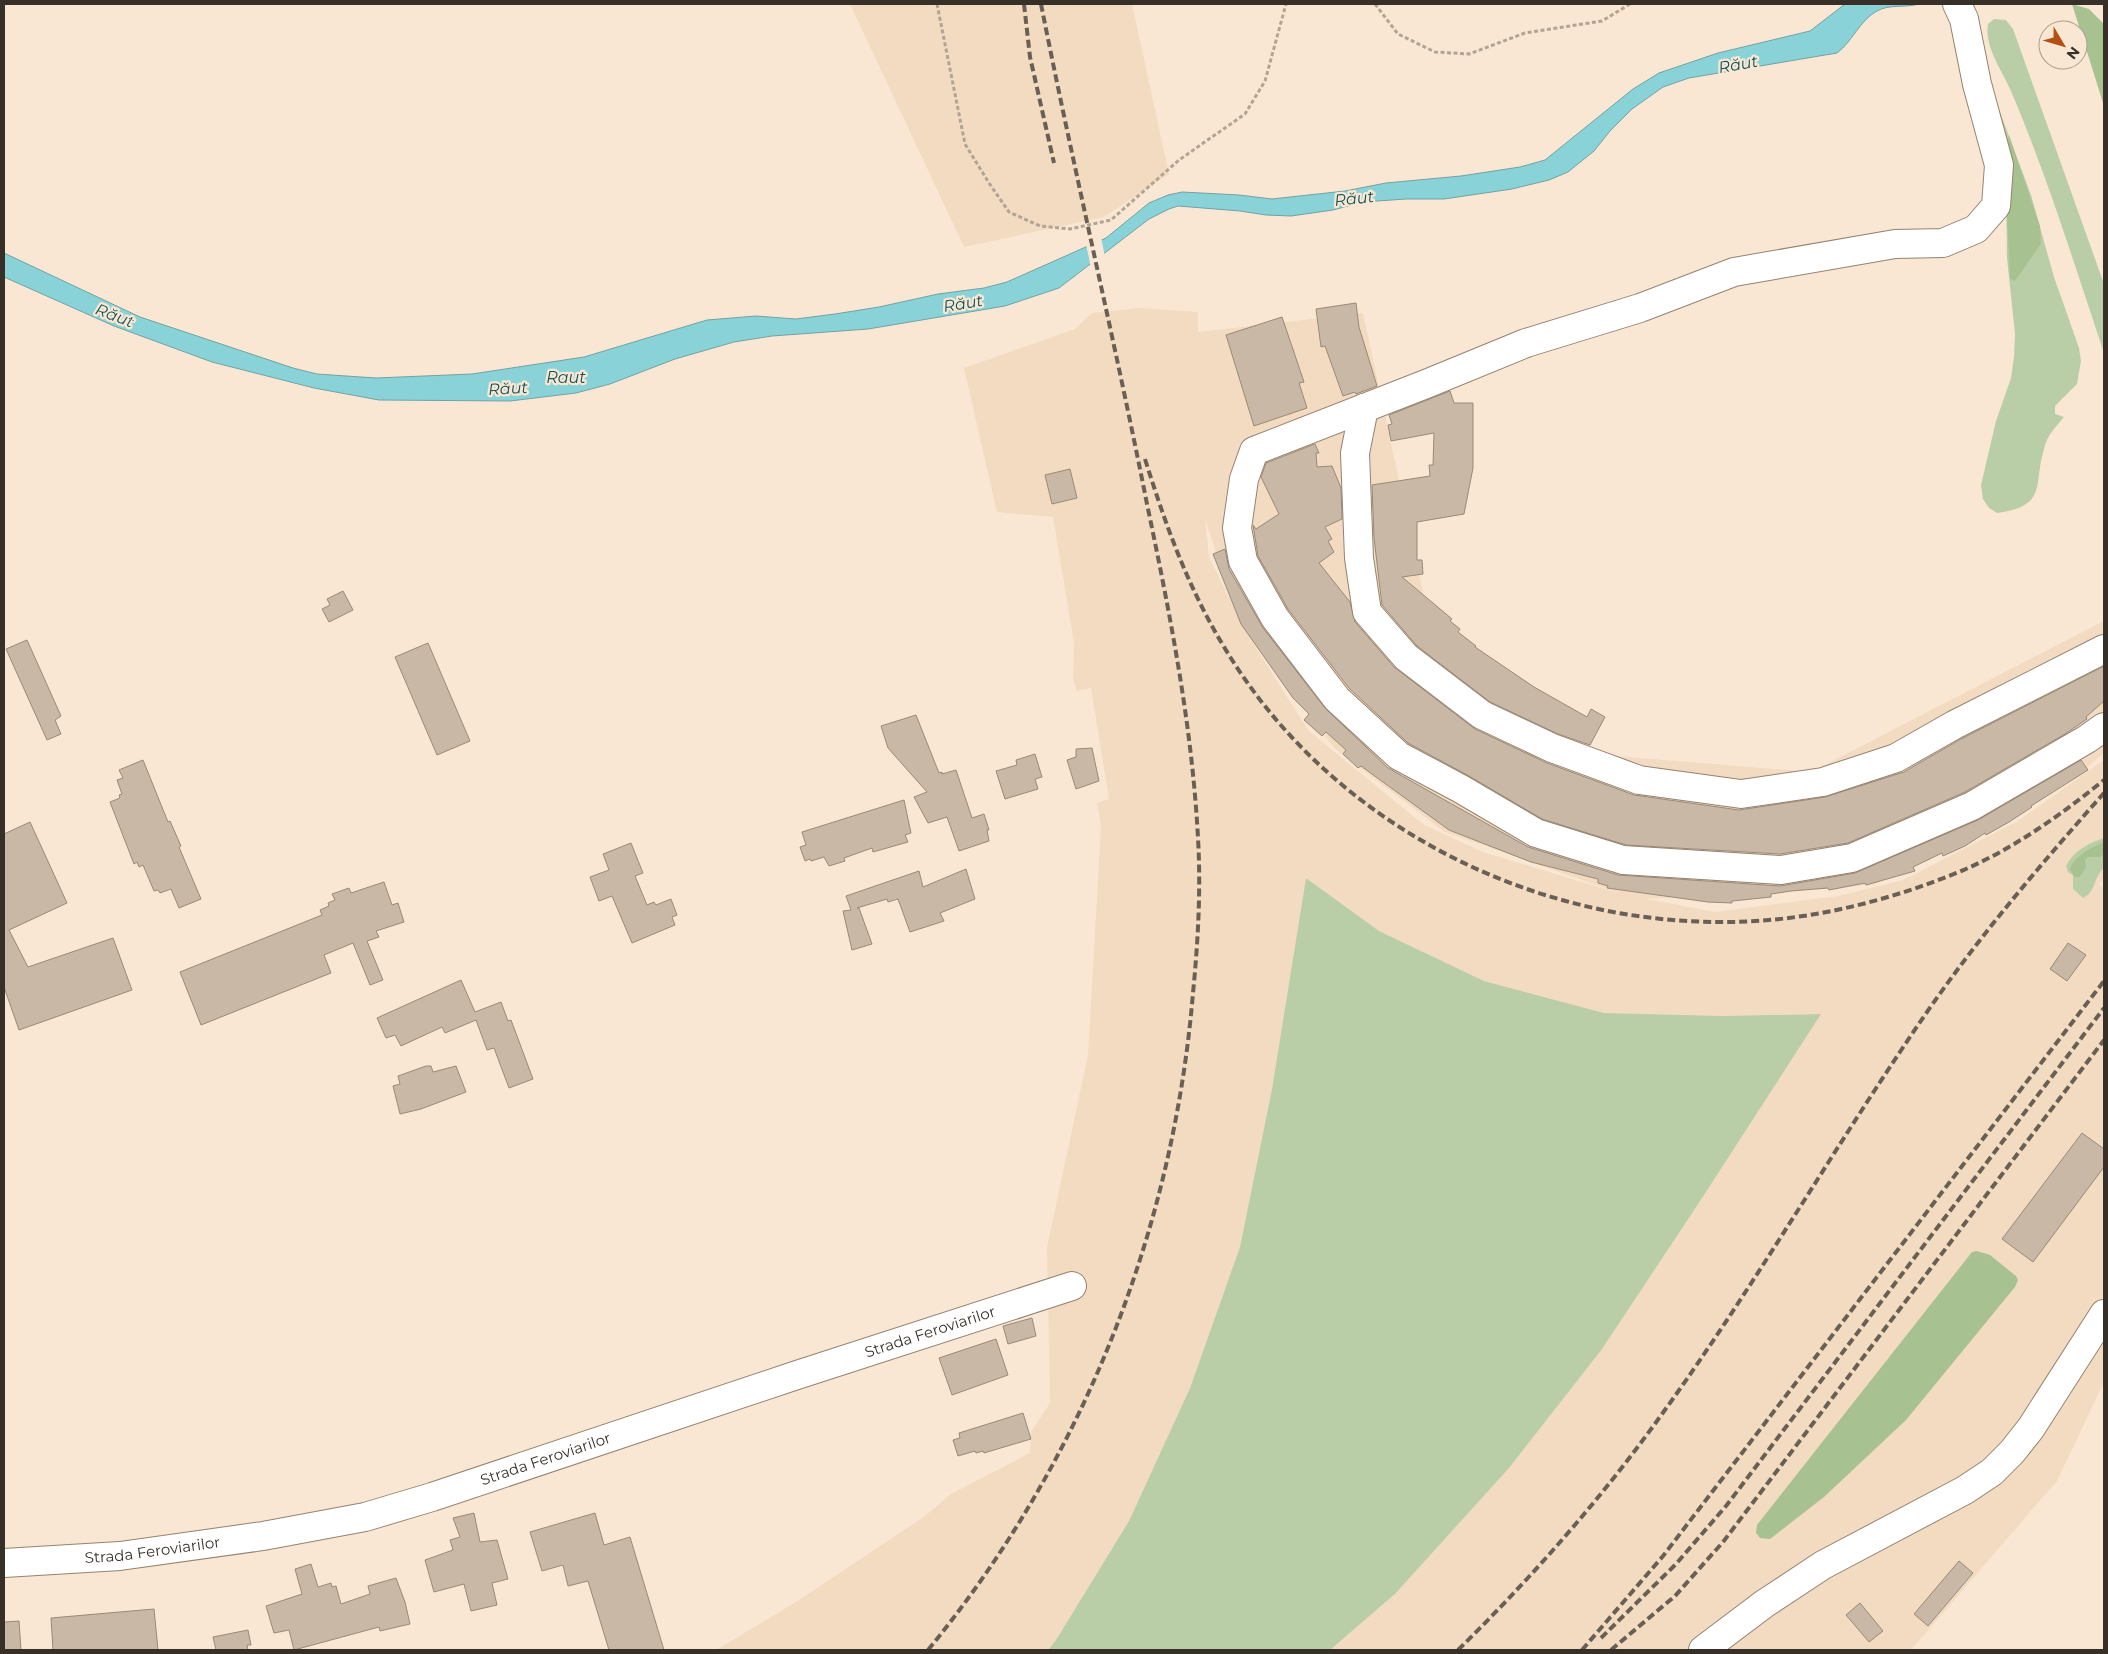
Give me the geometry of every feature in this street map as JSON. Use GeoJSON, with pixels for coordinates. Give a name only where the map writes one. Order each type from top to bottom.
{"type":"FeatureCollection","features":[{"type":"Feature","properties":{"kind":"street"},"geometry":{"type":"LineString","coordinates":[[1957,4],[1964,19],[1977,84],[1999,165],[1996,206],[1976,229],[1943,243],[1895,244],[1734,272],[1640,308],[1526,343],[1254,450],[1244,479],[1237,528],[1243,561],[1275,618],[1337,699],[1400,756],[1461,788],[1536,833],[1623,860],[1781,870],[1852,858],[1972,806],[2087,739],[2104,726]]}},
{"type":"Feature","properties":{"kind":"street"},"geometry":{"type":"LineString","coordinates":[[1364,408],[1355,452],[1359,558],[1366,612],[1406,657],[1482,715],[1552,748],[1639,780],[1741,794],[1823,782],[1896,758],[1954,725],[2104,649]]}},
{"type":"Feature","properties":{"kind":"street","name":"Strada Feroviarilor"},"geometry":{"type":"LineString","coordinates":[[4,1563],[120,1556],[263,1536],[365,1517],[432,1498],[797,1375],[1072,1286]]}},
{"type":"Feature","properties":{"kind":"street"},"geometry":{"type":"LineString","coordinates":[[1703,1650],[1764,1604],[1822,1565],[1965,1490],[1992,1472],[2032,1428],[2104,1314]]}},
{"type":"Feature","properties":{"kind":"path"},"geometry":{"type":"LineString","coordinates":[[937,4],[965,144],[1009,212],[1040,226],[1070,229],[1111,220],[1179,160],[1245,114],[1265,81],[1286,4]]}},
{"type":"Feature","properties":{"kind":"path"},"geometry":{"type":"LineString","coordinates":[[1376,4],[1398,34],[1435,52],[1469,54],[1525,33],[1602,20],[1630,4]]}},
{"type":"Feature","properties":{"kind":"shaded area"},"geometry":{"type":"Polygon","coordinates":[[[850,4],[1132,4],[1169,174],[1104,217],[964,247],[850,4]]]}},
{"type":"Feature","properties":{"kind":"shaded area"},"geometry":{"type":"Polygon","coordinates":[[[1139,308],[1198,312],[1198,332],[1363,313],[1432,634],[1603,755],[1811,772],[2104,621],[2104,753],[2083,771],[1874,885],[1647,899],[1715,912],[1838,896],[1903,880],[2018,821],[2104,760],[2104,878],[2099,884],[2104,889],[2104,1382],[2057,1481],[1911,1650],[1330,1650],[1395,1594],[1509,1468],[1820,1014],[1724,1016],[1604,1013],[1484,981],[1379,931],[1306,878],[1272,1089],[1240,1247],[1190,1388],[1129,1521],[1056,1640],[1048,1650],[716,1650],[796,1602],[925,1516],[951,1494],[1030,1453],[1031,1432],[1050,1403],[1047,1247],[1088,1055],[1101,826],[1097,803],[1109,799],[1091,688],[1077,691],[1073,679],[1074,643],[1053,517],[997,512],[964,368],[1075,329],[1092,313],[1139,308]],[[1205,519],[1209,557],[1235,610],[1205,519]],[[1249,637],[1309,731],[1424,825],[1483,852],[1622,894],[1445,832],[1335,749],[1249,637]]]}},
{"type":"Feature","properties":{"kind":"green space"},"geometry":{"type":"Polygon","coordinates":[[[2072,4],[2089,9],[2104,24],[2104,106],[2088,55],[2088,20],[2077,20],[2072,4]]]}},
{"type":"Feature","properties":{"kind":"green space"},"geometry":{"type":"Polygon","coordinates":[[[1994,19],[2006,20],[2013,29],[2104,284],[2104,353],[2037,156],[2011,91],[1991,50],[1987,33],[1988,24],[1994,19]]]}},
{"type":"Feature","properties":{"kind":"green space"},"geometry":{"type":"Polygon","coordinates":[[[2000,112],[2031,195],[2054,277],[2079,348],[2081,361],[2077,384],[2055,406],[2055,414],[2064,417],[2045,444],[2036,492],[2024,505],[2013,510],[1997,513],[1989,508],[1983,499],[1981,485],[1996,421],[2011,378],[2015,334],[2007,258],[2006,184],[2000,112]]]}},
{"type":"Feature","properties":{"kind":"green space"},"geometry":{"type":"Polygon","coordinates":[[[2009,135],[2040,226],[2041,244],[2015,281],[2010,279],[2004,157],[2009,135]]]}},
{"type":"Feature","properties":{"kind":"green space"},"geometry":{"type":"Polygon","coordinates":[[[2104,838],[2104,868],[2091,892],[2083,898],[2073,889],[2073,875],[2068,872],[2066,866],[2082,848],[2104,838]]]}},
{"type":"Feature","properties":{"kind":"green space"},"geometry":{"type":"Polygon","coordinates":[[[2104,842],[2104,853],[2101,857],[2088,857],[2085,860],[2086,867],[2080,877],[2074,877],[2070,869],[2072,864],[2084,852],[2104,842]]]}},
{"type":"Feature","properties":{"kind":"green space"},"geometry":{"type":"Polygon","coordinates":[[[1306,878],[1379,931],[1484,981],[1604,1013],[1724,1016],[1821,1014],[1602,1349],[1509,1468],[1395,1594],[1330,1650],[1048,1650],[1129,1521],[1190,1388],[1240,1247],[1272,1089],[1306,878]]]}},
{"type":"Feature","properties":{"kind":"green space"},"geometry":{"type":"Polygon","coordinates":[[[1977,1251],[1990,1255],[2016,1276],[2018,1280],[2015,1287],[1906,1420],[1824,1497],[1770,1539],[1760,1538],[1756,1533],[1757,1525],[1972,1252],[1977,1251]]]}},
{"type":"Feature","properties":{"kind":"water","name":"Raut"},"geometry":{"type":"Polygon","coordinates":[[[1845,4],[1919,4],[1877,11],[1866,20],[1837,53],[1689,78],[1663,87],[1632,109],[1610,131],[1594,151],[1568,172],[1549,180],[1512,189],[1444,199],[1363,202],[1333,210],[1291,216],[1178,206],[1149,219],[1059,288],[1005,306],[868,329],[772,336],[734,342],[675,359],[610,384],[576,393],[510,401],[379,400],[314,388],[212,362],[114,326],[4,277],[4,253],[140,317],[293,368],[317,374],[376,378],[472,374],[584,357],[707,320],[756,316],[796,319],[879,307],[938,294],[984,288],[1007,282],[1106,238],[1149,203],[1168,195],[1182,192],[1272,199],[1520,167],[1545,160],[1633,89],[1659,73],[1718,53],[1810,31],[1845,4]]]}},
{"type":"Feature","properties":{"kind":"pier"},"geometry":{"type":"Polygon","coordinates":[[[1101,237],[1105,257],[1091,268],[1086,244],[1101,237]]]}},
{"type":"Feature","properties":{"kind":"building"},"geometry":{"type":"Polygon","coordinates":[[[1356,303],[1359,327],[1377,386],[1356,394],[1355,392],[1343,396],[1325,346],[1321,347],[1316,309],[1356,303]]]}},
{"type":"Feature","properties":{"kind":"building"},"geometry":{"type":"Polygon","coordinates":[[[1282,317],[1304,382],[1299,383],[1307,408],[1254,426],[1226,335],[1282,317]]]}},
{"type":"Feature","properties":{"kind":"building"},"geometry":{"type":"Polygon","coordinates":[[[1450,391],[1454,403],[1473,403],[1473,468],[1464,514],[1417,522],[1417,560],[1422,560],[1423,574],[1402,577],[1452,619],[1450,621],[1460,629],[1458,632],[1475,647],[1534,687],[1587,717],[1591,709],[1605,717],[1590,745],[1558,734],[1490,702],[1417,646],[1382,605],[1374,538],[1372,485],[1430,476],[1429,465],[1433,465],[1434,433],[1391,441],[1388,425],[1392,424],[1389,415],[1450,391]]]}},
{"type":"Feature","properties":{"kind":"building"},"geometry":{"type":"Polygon","coordinates":[[[1315,444],[1319,453],[1316,453],[1317,467],[1332,466],[1341,488],[1342,519],[1325,527],[1332,539],[1328,541],[1334,552],[1319,563],[1350,602],[1355,622],[1394,667],[1475,729],[1547,763],[1634,795],[1739,810],[1825,797],[1904,772],[1961,739],[2104,666],[2104,701],[2086,717],[2087,719],[2065,734],[1965,792],[1848,843],[1780,854],[1626,845],[1542,819],[1408,743],[1349,688],[1288,609],[1258,556],[1253,525],[1256,529],[1279,514],[1261,477],[1266,463],[1315,444]]]}},
{"type":"Feature","properties":{"kind":"building"},"geometry":{"type":"Polygon","coordinates":[[[1070,469],[1077,498],[1052,504],[1045,475],[1070,469]]]}},
{"type":"Feature","properties":{"kind":"building"},"geometry":{"type":"Polygon","coordinates":[[[1225,549],[1229,569],[1263,628],[1325,708],[1388,768],[1528,847],[1618,875],[1780,886],[1855,873],[1978,820],[2081,760],[2088,770],[2009,822],[1986,835],[1985,833],[1965,846],[1943,856],[1942,853],[1913,867],[1915,871],[1866,885],[1865,883],[1829,890],[1828,888],[1791,891],[1771,894],[1771,897],[1732,901],[1732,903],[1708,902],[1607,888],[1608,886],[1598,883],[1598,879],[1531,862],[1449,830],[1361,766],[1358,768],[1343,754],[1346,750],[1326,732],[1322,736],[1304,720],[1309,714],[1293,698],[1241,624],[1213,554],[1225,549]]]}},
{"type":"Feature","properties":{"kind":"building"},"geometry":{"type":"Polygon","coordinates":[[[343,591],[353,610],[329,622],[322,609],[330,605],[327,599],[343,591]]]}},
{"type":"Feature","properties":{"kind":"building"},"geometry":{"type":"Polygon","coordinates":[[[27,640],[61,716],[55,720],[61,734],[47,740],[6,649],[27,640]]]}},
{"type":"Feature","properties":{"kind":"building"},"geometry":{"type":"Polygon","coordinates":[[[428,643],[470,741],[437,755],[395,657],[428,643]]]}},
{"type":"Feature","properties":{"kind":"building"},"geometry":{"type":"Polygon","coordinates":[[[916,715],[939,773],[942,772],[942,774],[956,770],[972,818],[984,814],[989,830],[987,830],[989,841],[959,851],[947,817],[928,823],[914,797],[927,792],[888,748],[881,726],[916,715]]]}},
{"type":"Feature","properties":{"kind":"building"},"geometry":{"type":"Polygon","coordinates":[[[1092,748],[1099,781],[1076,789],[1067,760],[1076,757],[1076,749],[1092,748]]]}},
{"type":"Feature","properties":{"kind":"building"},"geometry":{"type":"Polygon","coordinates":[[[1035,754],[1042,777],[1035,779],[1038,789],[1005,799],[996,771],[1017,765],[1016,760],[1035,754]]]}},
{"type":"Feature","properties":{"kind":"building"},"geometry":{"type":"Polygon","coordinates":[[[143,760],[168,822],[170,821],[181,846],[179,847],[201,899],[179,908],[171,889],[160,893],[158,890],[154,891],[143,865],[139,867],[137,862],[134,864],[110,802],[120,798],[119,795],[122,794],[117,780],[123,778],[119,770],[143,760]]]}},
{"type":"Feature","properties":{"kind":"building"},"geometry":{"type":"Polygon","coordinates":[[[904,800],[911,833],[905,835],[908,842],[873,852],[872,848],[844,858],[845,861],[829,866],[824,857],[805,861],[800,847],[806,845],[802,832],[904,800]]]}},
{"type":"Feature","properties":{"kind":"building"},"geometry":{"type":"Polygon","coordinates":[[[30,822],[67,903],[9,930],[28,967],[113,938],[132,990],[19,1030],[4,987],[4,834],[30,822]]]}},
{"type":"Feature","properties":{"kind":"building"},"geometry":{"type":"Polygon","coordinates":[[[631,843],[643,873],[635,876],[647,905],[654,902],[656,905],[671,899],[677,915],[672,917],[675,925],[632,943],[612,896],[599,901],[590,877],[609,870],[603,854],[631,843]]]}},
{"type":"Feature","properties":{"kind":"building"},"geometry":{"type":"Polygon","coordinates":[[[966,869],[975,899],[940,913],[944,921],[910,932],[898,899],[888,902],[887,899],[857,908],[859,908],[872,944],[852,950],[843,911],[851,910],[846,896],[919,871],[923,887],[966,869]]]}},
{"type":"Feature","properties":{"kind":"building"},"geometry":{"type":"Polygon","coordinates":[[[384,882],[392,905],[398,903],[404,922],[376,931],[379,937],[367,941],[383,980],[370,985],[353,943],[324,955],[331,973],[201,1025],[180,972],[322,915],[320,910],[329,906],[328,903],[335,900],[332,894],[349,888],[351,893],[384,882]]]}},
{"type":"Feature","properties":{"kind":"building"},"geometry":{"type":"Polygon","coordinates":[[[2068,943],[2086,955],[2067,981],[2050,969],[2068,943]]]}},
{"type":"Feature","properties":{"kind":"building"},"geometry":{"type":"Polygon","coordinates":[[[461,980],[475,1012],[501,1002],[508,1021],[511,1020],[533,1079],[509,1088],[494,1048],[487,1050],[476,1020],[445,1033],[442,1027],[401,1046],[395,1035],[386,1038],[377,1018],[461,980]]]}},
{"type":"Feature","properties":{"kind":"building"},"geometry":{"type":"Polygon","coordinates":[[[431,1066],[433,1072],[456,1066],[466,1092],[421,1109],[400,1114],[393,1086],[400,1084],[398,1076],[431,1066]]]}},
{"type":"Feature","properties":{"kind":"building"},"geometry":{"type":"Polygon","coordinates":[[[2082,1133],[2104,1149],[2104,1167],[2033,1262],[2002,1239],[2082,1133]]]}},
{"type":"Feature","properties":{"kind":"building"},"geometry":{"type":"Polygon","coordinates":[[[1032,1318],[1036,1336],[1008,1344],[1003,1326],[1032,1318]]]}},
{"type":"Feature","properties":{"kind":"building"},"geometry":{"type":"Polygon","coordinates":[[[996,1339],[1008,1375],[952,1395],[939,1358],[996,1339]]]}},
{"type":"Feature","properties":{"kind":"building"},"geometry":{"type":"Polygon","coordinates":[[[1023,1413],[1031,1439],[984,1453],[983,1451],[976,1453],[975,1451],[958,1456],[953,1440],[960,1438],[959,1433],[1023,1413]]]}},
{"type":"Feature","properties":{"kind":"building"},"geometry":{"type":"Polygon","coordinates":[[[474,1513],[480,1542],[497,1540],[508,1579],[492,1583],[497,1605],[471,1611],[464,1584],[434,1592],[425,1560],[453,1550],[450,1540],[460,1537],[453,1518],[474,1513]]]}},
{"type":"Feature","properties":{"kind":"building"},"geometry":{"type":"Polygon","coordinates":[[[595,1513],[604,1545],[630,1537],[664,1650],[609,1650],[588,1581],[568,1586],[563,1565],[542,1571],[530,1532],[595,1513]]]}},
{"type":"Feature","properties":{"kind":"building"},"geometry":{"type":"Polygon","coordinates":[[[1959,1561],[1973,1573],[1928,1626],[1914,1614],[1959,1561]]]}},
{"type":"Feature","properties":{"kind":"building"},"geometry":{"type":"Polygon","coordinates":[[[311,1564],[318,1587],[331,1583],[332,1587],[336,1586],[341,1604],[370,1594],[368,1586],[396,1578],[405,1602],[410,1624],[380,1631],[379,1627],[294,1650],[289,1630],[274,1633],[266,1606],[302,1594],[295,1569],[311,1564]]]}},
{"type":"Feature","properties":{"kind":"building"},"geometry":{"type":"Polygon","coordinates":[[[1860,1603],[1883,1631],[1869,1642],[1846,1615],[1860,1603]]]}},
{"type":"Feature","properties":{"kind":"building"},"geometry":{"type":"Polygon","coordinates":[[[154,1609],[158,1650],[53,1650],[51,1618],[154,1609]]]}},
{"type":"Feature","properties":{"kind":"building"},"geometry":{"type":"Polygon","coordinates":[[[19,1621],[21,1650],[4,1650],[4,1622],[19,1621]]]}},
{"type":"Feature","properties":{"kind":"building"},"geometry":{"type":"Polygon","coordinates":[[[248,1630],[251,1645],[247,1645],[248,1650],[216,1650],[213,1637],[248,1630]]]}},
{"type":"Feature","properties":{"kind":"railway"},"geometry":{"type":"LineString","coordinates":[[1024,4],[1030,57],[1054,163]]}},
{"type":"Feature","properties":{"kind":"railway"},"geometry":{"type":"LineString","coordinates":[[928,1650],[982,1578],[1031,1503],[1074,1424],[1110,1342],[1141,1257],[1165,1171],[1182,1083],[1196,955],[1199,896],[1198,838],[1191,754],[1179,670],[1134,441],[1041,4]]}},
{"type":"Feature","properties":{"kind":"railway"},"geometry":{"type":"LineString","coordinates":[[1145,459],[1174,544],[1197,597],[1225,649],[1242,675],[1285,730],[1334,778],[1390,821],[1450,856],[1513,884],[1580,905],[1648,917],[1717,922],[1747,922],[1806,916],[1893,896],[1970,867],[2030,834],[2104,780]]}},
{"type":"Feature","properties":{"kind":"railway"},"geometry":{"type":"LineString","coordinates":[[1458,1650],[1546,1558],[1627,1461],[1706,1351],[1927,1012],[2012,899],[2104,793]]}},
{"type":"Feature","properties":{"kind":"railway"},"geometry":{"type":"LineString","coordinates":[[1582,1650],[1663,1556],[2104,981]]}},
{"type":"Feature","properties":{"kind":"railway"},"geometry":{"type":"LineString","coordinates":[[1601,1638],[1676,1564],[1726,1506],[2104,1008]]}},
{"type":"Feature","properties":{"kind":"railway"},"geometry":{"type":"LineString","coordinates":[[1611,1650],[1675,1596],[1723,1542],[2104,1040]]}},
{"type":"Feature","properties":{"kind":"water label","name":"Răut"},"geometry":{"type":"Point","coordinates":[1738,64]}},
{"type":"Feature","properties":{"kind":"water label","name":"Răut"},"geometry":{"type":"Point","coordinates":[1354,198]}},
{"type":"Feature","properties":{"kind":"water label","name":"Răut"},"geometry":{"type":"Point","coordinates":[963,303]}},
{"type":"Feature","properties":{"kind":"water label","name":"Răut"},"geometry":{"type":"Point","coordinates":[115,315]}},
{"type":"Feature","properties":{"kind":"water label","name":"Răut"},"geometry":{"type":"Point","coordinates":[508,388]}}]}
